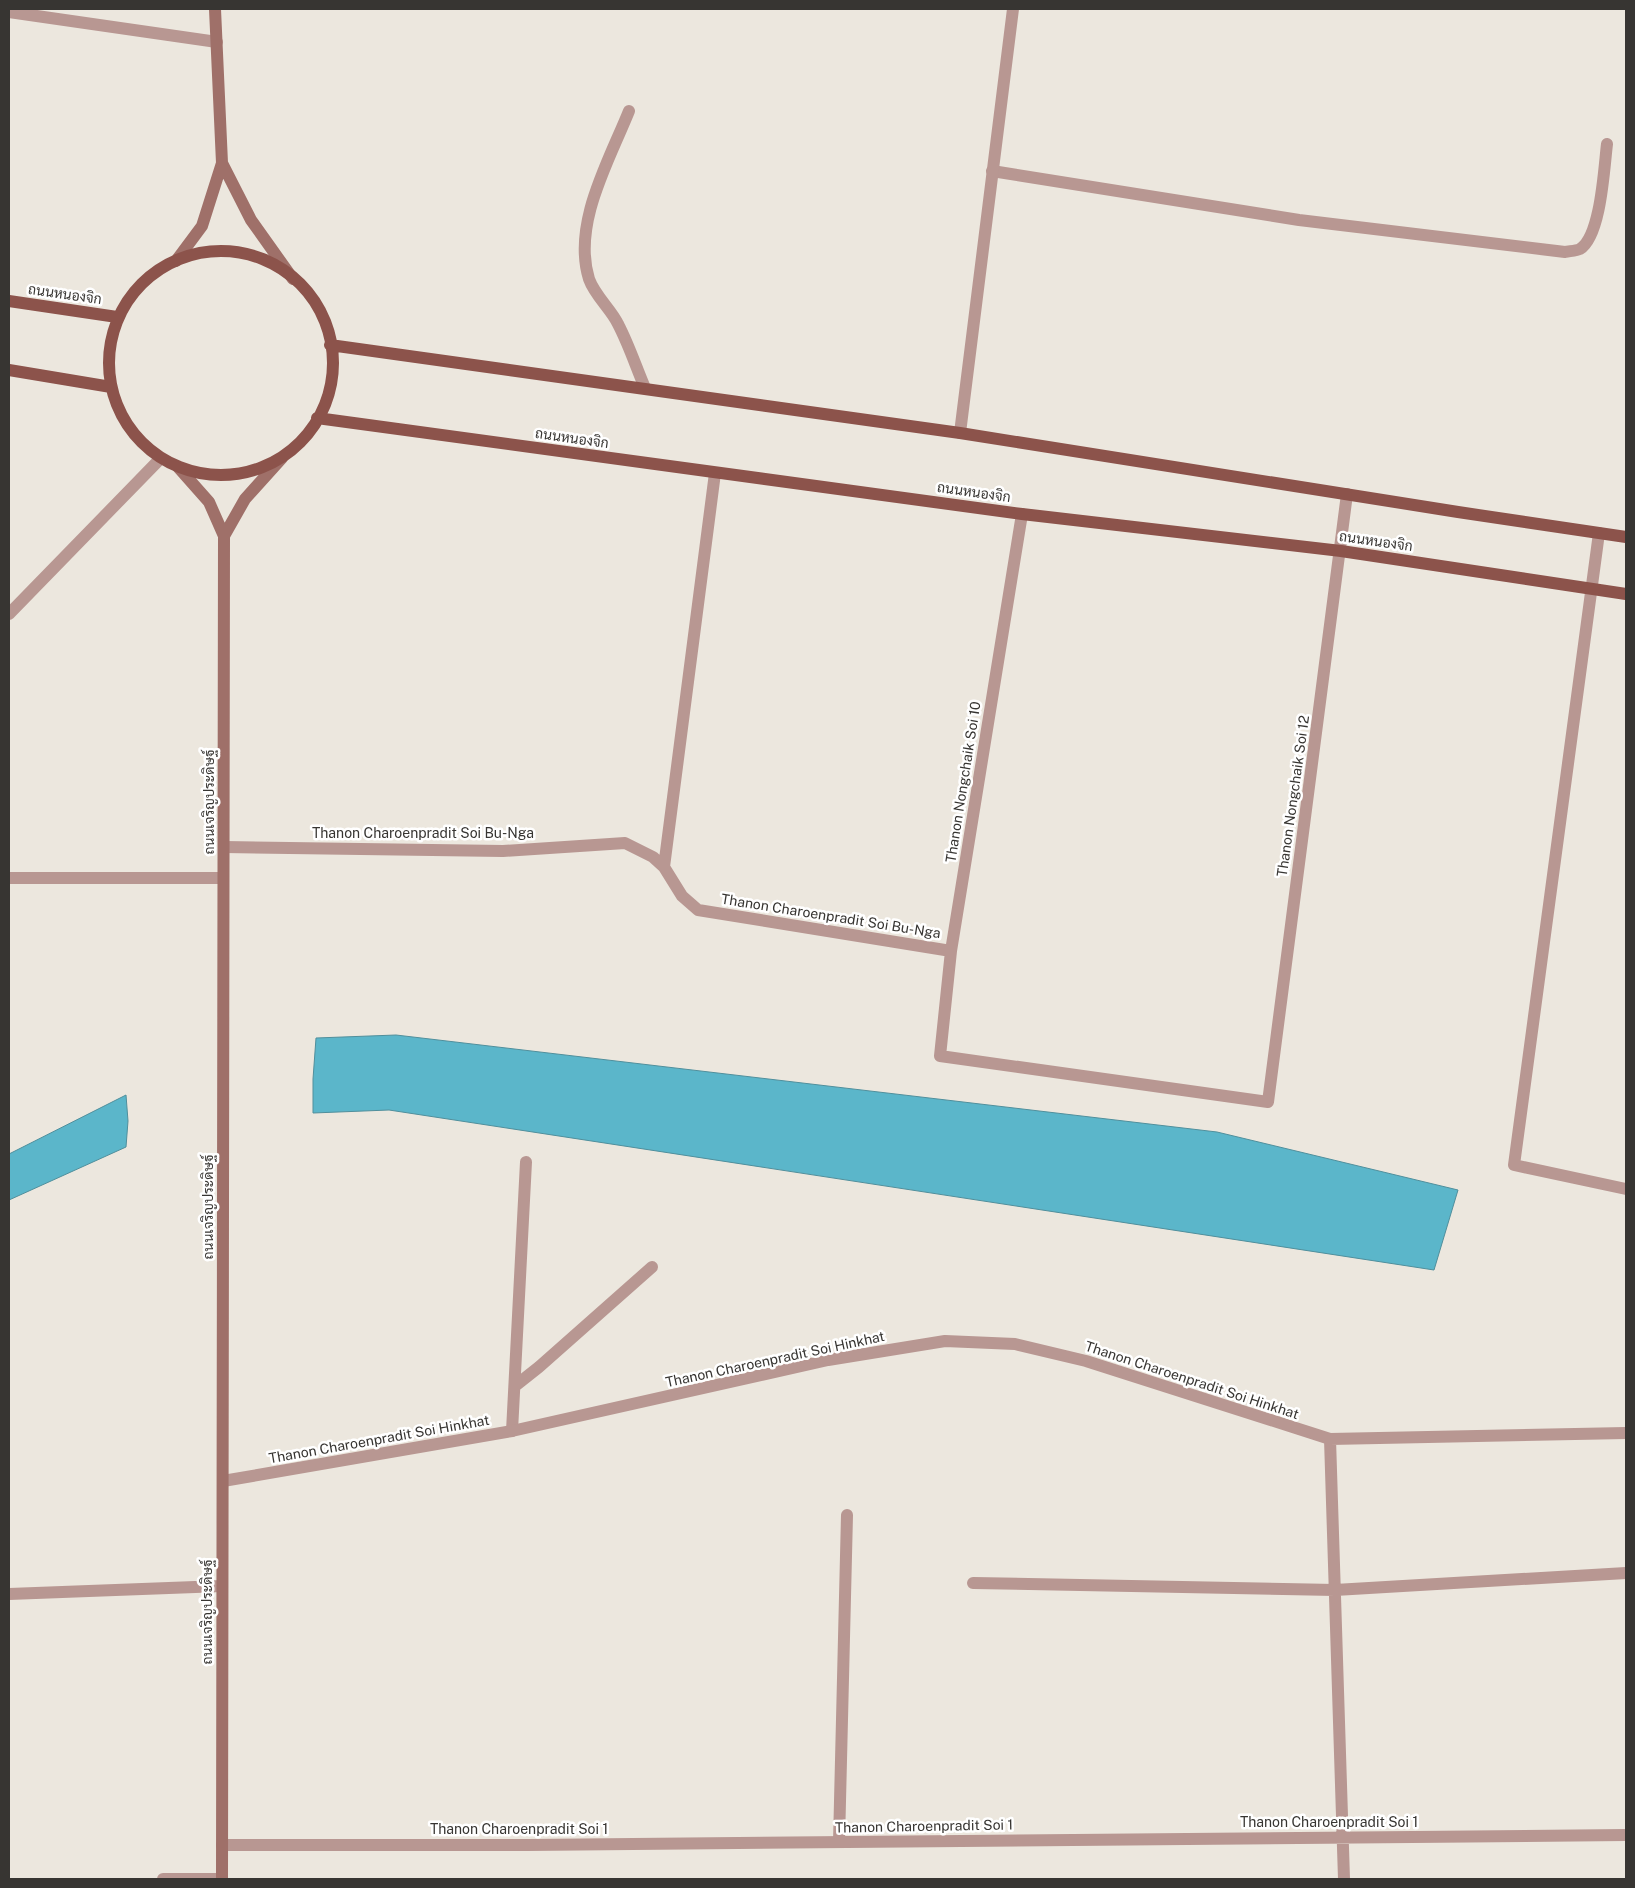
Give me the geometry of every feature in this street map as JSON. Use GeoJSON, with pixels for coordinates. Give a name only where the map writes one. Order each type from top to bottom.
{"type":"FeatureCollection","features":[{"type":"Feature","properties":{"kind":"main road"},"geometry":{"type":"LineString","coordinates":[[176,261],[202,226],[222,163],[214,9]]}},
{"type":"Feature","properties":{"kind":"main road"},"geometry":{"type":"LineString","coordinates":[[222,163],[251,220],[293,279]]}},
{"type":"Feature","properties":{"kind":"main road"},"geometry":{"type":"LineString","coordinates":[[205,251],[244,253],[279,267],[309,292],[323,317],[327,326],[334,363],[327,401],[309,434],[282,458],[249,472],[213,475],[178,467],[160,459],[139,442],[124,421],[111,387],[108,351],[117,317],[139,286],[169,262],[176,261],[205,251]]}},
{"type":"Feature","properties":{"kind":"main road","name":"ถนนหนองจิก"},"geometry":{"type":"LineString","coordinates":[[9,301],[117,317]]}},
{"type":"Feature","properties":{"kind":"main road"},"geometry":{"type":"LineString","coordinates":[[330,344],[960,433],[1626,537]]}},
{"type":"Feature","properties":{"kind":"main road"},"geometry":{"type":"LineString","coordinates":[[9,370],[111,387]]}},
{"type":"Feature","properties":{"kind":"main road","name":"ถนนหนองจิก"},"geometry":{"type":"LineString","coordinates":[[318,418],[1022,514],[1341,551],[1590,587],[1626,594]]}},
{"type":"Feature","properties":{"kind":"main road","name":"ถนนเจริญประดิษฐ์"},"geometry":{"type":"LineString","coordinates":[[224,536],[245,498],[282,458]]}},
{"type":"Feature","properties":{"kind":"main road","name":"ถนนเจริญประดิษฐ์"},"geometry":{"type":"LineString","coordinates":[[178,467],[209,502],[224,536],[222,1879]]}},
{"type":"Feature","properties":{"kind":"street"},"geometry":{"type":"LineString","coordinates":[[960,433],[1013,9]]}},
{"type":"Feature","properties":{"kind":"street"},"geometry":{"type":"LineString","coordinates":[[9,12],[217,42]]}},
{"type":"Feature","properties":{"kind":"street"},"geometry":{"type":"LineString","coordinates":[[629,111],[586,224],[584,257],[590,281],[618,323],[645,388]]}},
{"type":"Feature","properties":{"kind":"street"},"geometry":{"type":"LineString","coordinates":[[992,171],[1299,220],[1565,252],[1580,249],[1589,239],[1596,224],[1608,144]]}},
{"type":"Feature","properties":{"kind":"street"},"geometry":{"type":"LineString","coordinates":[[9,614],[160,459]]}},
{"type":"Feature","properties":{"kind":"street"},"geometry":{"type":"LineString","coordinates":[[664,867],[714,473]]}},
{"type":"Feature","properties":{"kind":"street","name":"Thanon Nongchaik Soi 12"},"geometry":{"type":"LineString","coordinates":[[940,1056],[1268,1102],[1347,494]]}},
{"type":"Feature","properties":{"kind":"street","name":"Thanon Nongchaik Soi 10"},"geometry":{"type":"LineString","coordinates":[[940,1056],[951,951],[1022,514]]}},
{"type":"Feature","properties":{"kind":"street"},"geometry":{"type":"LineString","coordinates":[[1599,533],[1590,587],[1514,1165],[1626,1189]]}},
{"type":"Feature","properties":{"kind":"street","name":"Thanon Charoenpradit Soi Bu-Nga"},"geometry":{"type":"LineString","coordinates":[[224,847],[503,851],[625,843],[653,857],[664,867],[682,896],[698,910],[951,951]]}},
{"type":"Feature","properties":{"kind":"street"},"geometry":{"type":"LineString","coordinates":[[9,878],[224,878]]}},
{"type":"Feature","properties":{"kind":"street"},"geometry":{"type":"LineString","coordinates":[[512,1432],[526,1162]]}},
{"type":"Feature","properties":{"kind":"street"},"geometry":{"type":"LineString","coordinates":[[515,1386],[652,1268]]}},
{"type":"Feature","properties":{"kind":"street","name":"Thanon Charoenpradit Soi Hinkhat"},"geometry":{"type":"LineString","coordinates":[[223,1481],[512,1432],[828,1360],[945,1341],[1015,1344],[1086,1361],[1330,1440],[1626,1433]]}},
{"type":"Feature","properties":{"kind":"street"},"geometry":{"type":"LineString","coordinates":[[1330,1440],[1344,1879]]}},
{"type":"Feature","properties":{"kind":"street"},"geometry":{"type":"LineString","coordinates":[[839,1842],[847,1515]]}},
{"type":"Feature","properties":{"kind":"street"},"geometry":{"type":"LineString","coordinates":[[973,1584],[1335,1590],[1626,1573]]}},
{"type":"Feature","properties":{"kind":"street"},"geometry":{"type":"LineString","coordinates":[[9,1594],[222,1586]]}},
{"type":"Feature","properties":{"kind":"street","name":"Thanon Charoenpradit Soi 1"},"geometry":{"type":"LineString","coordinates":[[222,1845],[528,1845],[1626,1834]]}},
{"type":"Feature","properties":{"kind":"street"},"geometry":{"type":"LineString","coordinates":[[164,1879],[222,1879]]}},
{"type":"Feature","properties":{"kind":"water"},"geometry":{"type":"Polygon","coordinates":[[[396,1035],[1217,1132],[1458,1190],[1434,1270],[389,1110],[313,1113],[316,1038],[396,1035]]]}},
{"type":"Feature","properties":{"kind":"water"},"geometry":{"type":"Polygon","coordinates":[[[126,1095],[128,1121],[126,1147],[9,1200],[9,1154],[126,1095]]]}}]}
